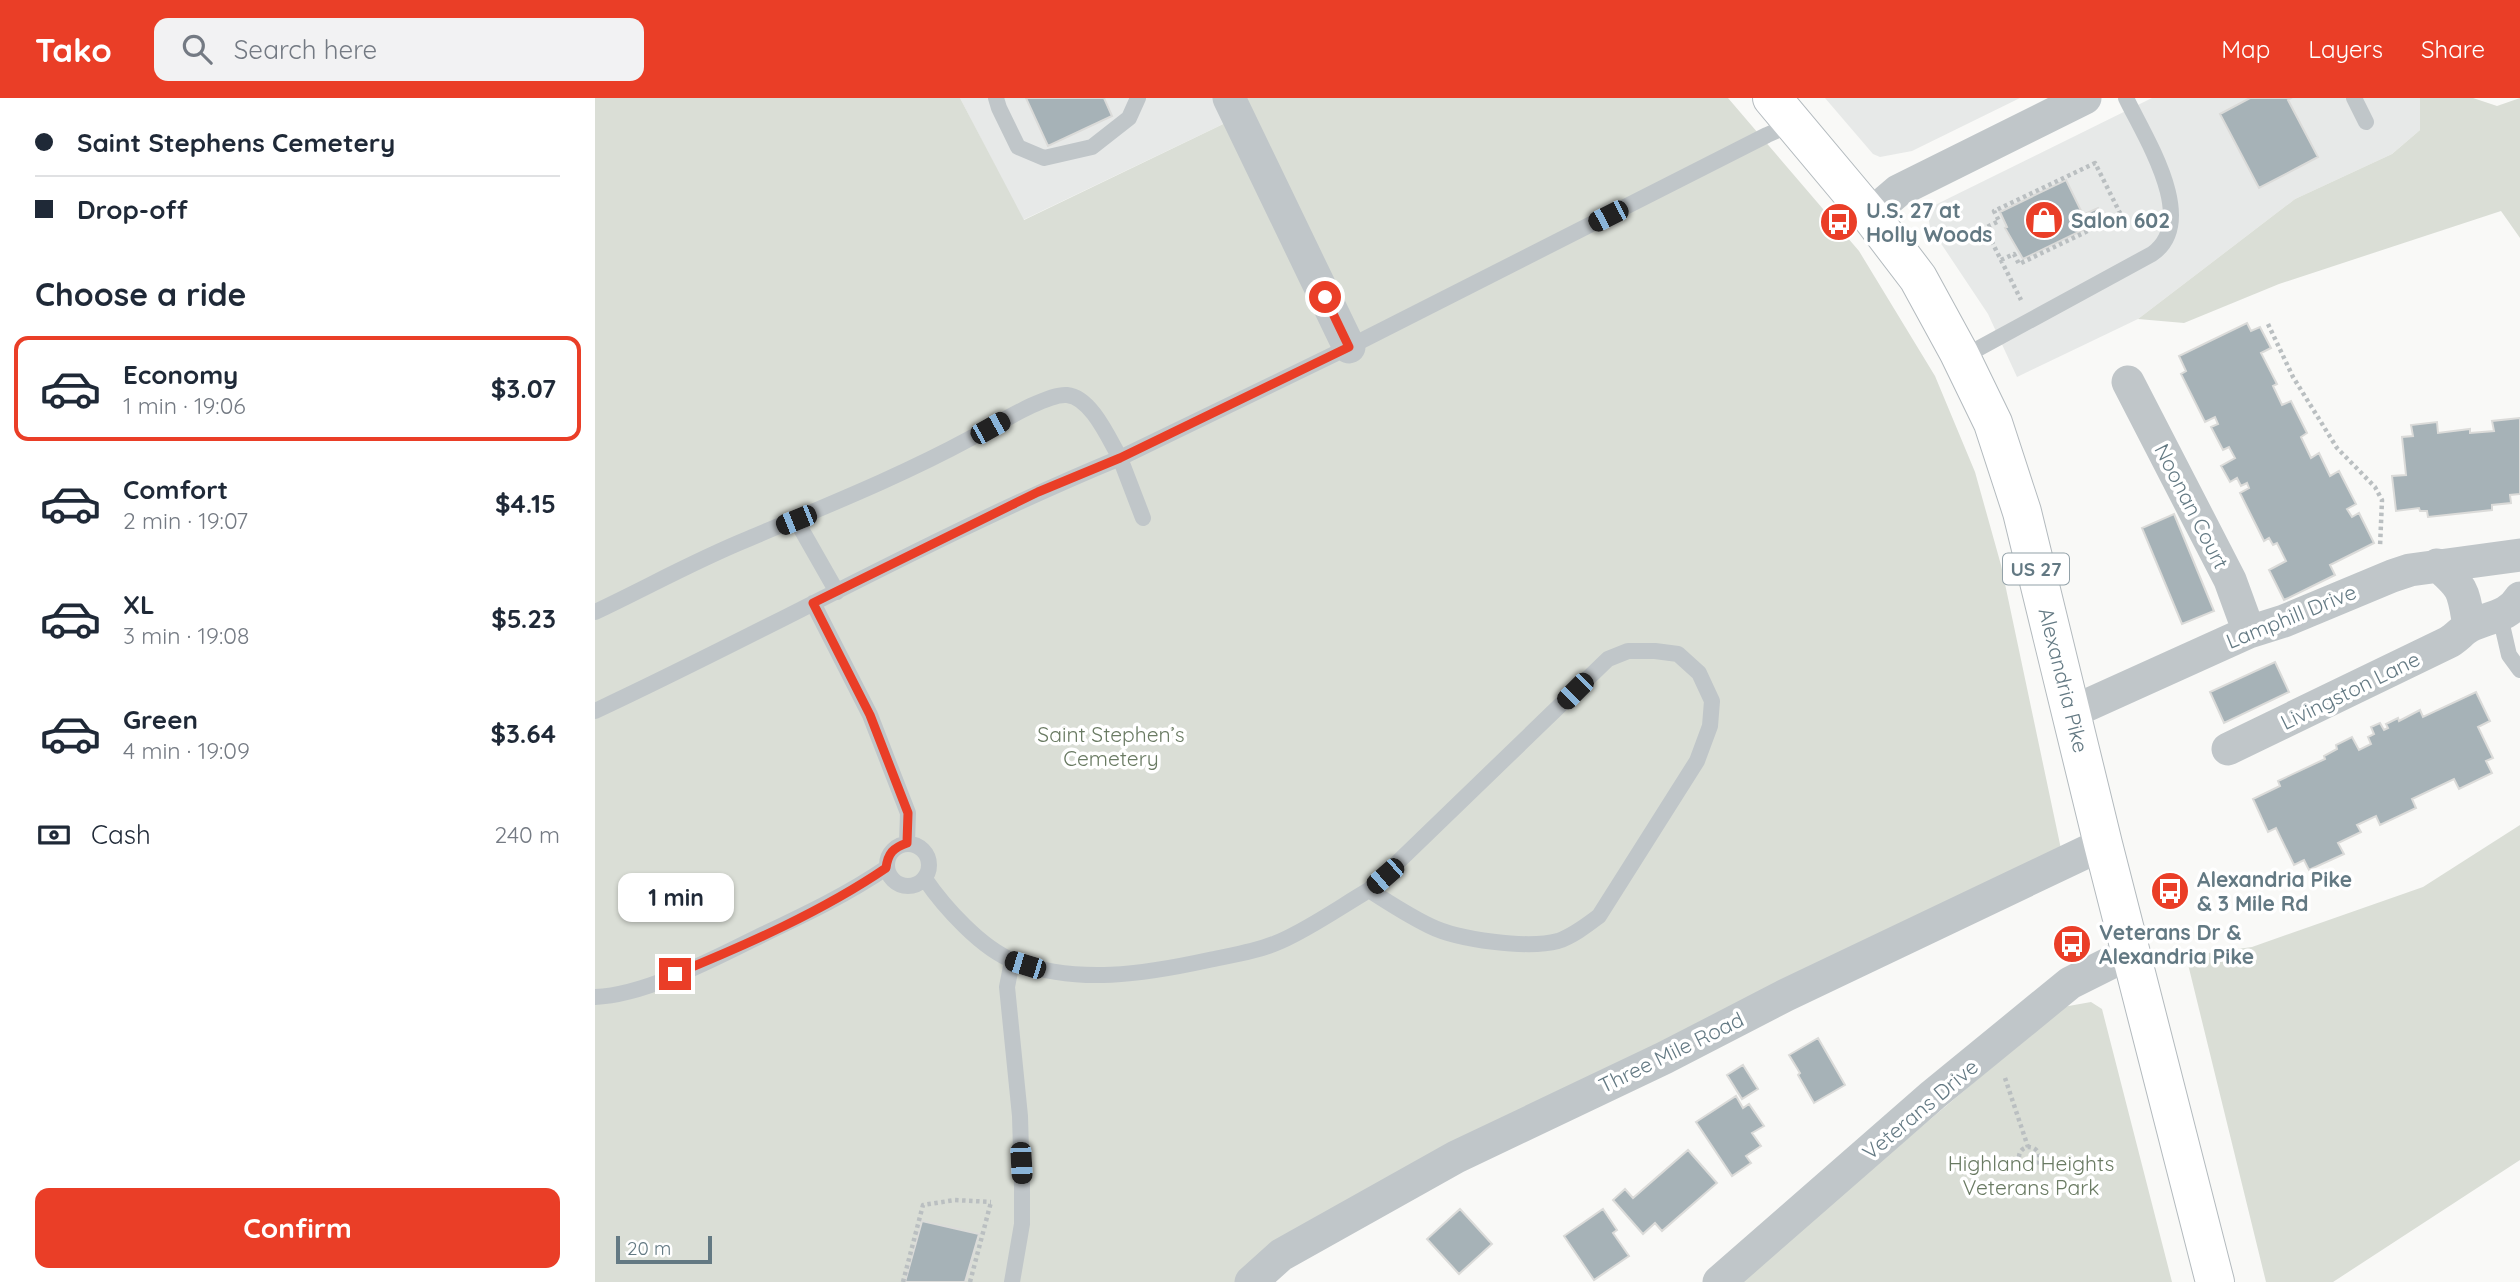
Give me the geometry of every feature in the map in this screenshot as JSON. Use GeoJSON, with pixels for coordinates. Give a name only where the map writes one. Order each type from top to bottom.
{"type":"FeatureCollection","features":[{"type":"Feature","properties":{"kind":"main road","name":"Alexandria Pike"},"geometry":{"type":"LineString","coordinates":[[1783,111],[1870,215],[1918,278],[1993,423],[2022,512],[2103,844],[2215,1282]]}},
{"type":"Feature","properties":{"kind":"street"},"geometry":{"type":"LineString","coordinates":[[1229,98],[1349,347]]}},
{"type":"Feature","properties":{"kind":"street"},"geometry":{"type":"LineString","coordinates":[[1870,215],[1898,191],[2085,98]]}},
{"type":"Feature","properties":{"kind":"street","name":"Noonan Court"},"geometry":{"type":"LineString","coordinates":[[2128,383],[2230,580],[2249,632]]}},
{"type":"Feature","properties":{"kind":"street","name":"Lamphill Drive"},"geometry":{"type":"LineString","coordinates":[[2072,712],[2249,632],[2284,621],[2410,569],[2520,555]]}},
{"type":"Feature","properties":{"kind":"street"},"geometry":{"type":"LineString","coordinates":[[2437,565],[2463,591],[2469,626]]}},
{"type":"Feature","properties":{"kind":"street","name":"Livingston Lane"},"geometry":{"type":"LineString","coordinates":[[2228,749],[2447,643],[2469,626],[2510,607]]}},
{"type":"Feature","properties":{"kind":"street","name":"Three Mile Road"},"geometry":{"type":"LineString","coordinates":[[1251,1282],[1281,1255],[1456,1157],[1664,1058],[1786,995],[2103,844]]}},
{"type":"Feature","properties":{"kind":"street","name":"Veterans Drive"},"geometry":{"type":"LineString","coordinates":[[1719,1282],[1933,1095],[2070,983],[2132,952]]}},
{"type":"Feature","properties":{"kind":"lane"},"geometry":{"type":"LineString","coordinates":[[996,98],[1017,147],[1044,158],[1092,147],[1129,118],[1138,98]]}},
{"type":"Feature","properties":{"kind":"lane"},"geometry":{"type":"LineString","coordinates":[[1961,358],[2162,247],[2167,239],[2171,204],[2166,181],[2126,98]]}},
{"type":"Feature","properties":{"kind":"lane"},"geometry":{"type":"LineString","coordinates":[[2354,98],[2366,122]]}},
{"type":"Feature","properties":{"kind":"lane"},"geometry":{"type":"LineString","coordinates":[[595,711],[1038,492],[1120,458],[1349,347],[1767,135],[1783,111]]}},
{"type":"Feature","properties":{"kind":"lane"},"geometry":{"type":"LineString","coordinates":[[595,612],[747,539],[796,520],[928,460],[1010,416],[1067,395],[1085,402],[1120,458],[1143,518]]}},
{"type":"Feature","properties":{"kind":"lane"},"geometry":{"type":"LineString","coordinates":[[796,520],[837,592]]}},
{"type":"Feature","properties":{"kind":"lane"},"geometry":{"type":"LineString","coordinates":[[813,603],[870,715],[908,813],[907,843]]}},
{"type":"Feature","properties":{"kind":"lane"},"geometry":{"type":"LineString","coordinates":[[2510,607],[2509,655],[2520,670]]}},
{"type":"Feature","properties":{"kind":"lane"},"geometry":{"type":"LineString","coordinates":[[925,879],[953,916],[1012,961],[1039,968],[1073,974],[1111,975],[1161,970],[1242,953],[1278,943],[1303,931],[1369,890],[1608,659],[1628,651],[1678,654],[1699,673],[1711,701],[1710,726],[1697,761],[1599,916],[1581,929],[1558,940],[1530,945],[1484,940],[1432,928],[1369,890]]}},
{"type":"Feature","properties":{"kind":"lane"},"geometry":{"type":"LineString","coordinates":[[907,843],[920,846],[928,855],[930,867],[925,879],[915,886],[902,886],[891,880],[886,868],[888,856],[896,847],[907,843]]}},
{"type":"Feature","properties":{"kind":"lane"},"geometry":{"type":"LineString","coordinates":[[595,996],[613,996],[717,957],[840,897],[886,868]]}},
{"type":"Feature","properties":{"kind":"lane"},"geometry":{"type":"LineString","coordinates":[[1012,961],[1007,987],[1020,1116],[1023,1210],[1023,1224],[1012,1282]]}},
{"type":"Feature","properties":{"kind":"path"},"geometry":{"type":"LineString","coordinates":[[2001,260],[2014,254],[2019,264],[2121,215],[2095,163],[1994,211],[1999,221],[1986,228],[2001,260],[2030,320]]}},
{"type":"Feature","properties":{"kind":"path"},"geometry":{"type":"LineString","coordinates":[[2268,324],[2293,377],[2337,448],[2375,487],[2382,500],[2382,555]]}},
{"type":"Feature","properties":{"kind":"path"},"geometry":{"type":"LineString","coordinates":[[1995,1045],[2028,1147]]}},
{"type":"Feature","properties":{"kind":"path"},"geometry":{"type":"LineString","coordinates":[[2028,1147],[2033,1148],[2038,1156],[2035,1165],[2025,1166],[2019,1158],[2023,1149],[2028,1147]]}},
{"type":"Feature","properties":{"kind":"path"},"geometry":{"type":"LineString","coordinates":[[902,1282],[923,1205],[955,1200],[991,1202],[1023,1210]]}},
{"type":"Feature","properties":{"kind":"path"},"geometry":{"type":"LineString","coordinates":[[970,1282],[991,1202]]}},
{"type":"Feature","properties":{"kind":"shaded area"},"geometry":{"type":"Polygon","coordinates":[[[960,98],[1237,98],[1244,114],[1023,220],[960,98]]]}},
{"type":"Feature","properties":{"kind":"shaded area"},"geometry":{"type":"Polygon","coordinates":[[[1825,98],[2020,98],[1912,151],[1880,157],[1873,154],[1825,98]]]}},
{"type":"Feature","properties":{"kind":"shaded area"},"geometry":{"type":"Polygon","coordinates":[[[2152,98],[2420,98],[2420,130],[2392,154],[2295,199],[2138,319],[2017,377],[1988,314],[1930,227],[1928,216],[1935,205],[2152,98]]]}},
{"type":"Feature","properties":{"kind":"green space","name":"Saint Stephen’s Cemetery"},"geometry":{"type":"Polygon","coordinates":[[[595,98],[960,98],[1024,220],[1244,114],[1237,98],[1728,98],[1859,251],[1935,376],[1975,472],[2001,565],[2061,849],[1236,1282],[595,1282],[595,98]]]}},
{"type":"Feature","properties":{"kind":"green space"},"geometry":{"type":"Polygon","coordinates":[[[2420,98],[2473,98],[2497,106],[2520,98],[2520,238],[2501,211],[2279,284],[2184,323],[2138,319],[2295,199],[2392,154],[2420,130],[2420,98]]]}},
{"type":"Feature","properties":{"kind":"green space"},"geometry":{"type":"Polygon","coordinates":[[[2520,825],[2520,1160],[2333,1282],[2266,1282],[2186,956],[2252,947],[2423,887],[2520,825]]]}},
{"type":"Feature","properties":{"kind":"green space","name":"Highland Heights Veterans Park"},"geometry":{"type":"Polygon","coordinates":[[[2091,1002],[2102,1009],[2172,1282],[1738,1282],[2063,1007],[2091,1002]]]}},
{"type":"Feature","properties":{"kind":"building"},"geometry":{"type":"Polygon","coordinates":[[[1026,98],[1104,98],[1112,116],[1048,146],[1026,98]]]}},
{"type":"Feature","properties":{"kind":"building"},"geometry":{"type":"Polygon","coordinates":[[[2250,98],[2291,98],[2288,100],[2318,157],[2259,188],[2220,114],[2250,98]]]}},
{"type":"Feature","properties":{"kind":"building","name":"Salon 602"},"geometry":{"type":"Polygon","coordinates":[[[2066,180],[2089,227],[2023,259],[2005,228],[2007,227],[2000,212],[2066,180]]]}},
{"type":"Feature","properties":{"kind":"building"},"geometry":{"type":"Polygon","coordinates":[[[2098,208],[2103,218],[2092,224],[2087,213],[2098,208]]]}},
{"type":"Feature","properties":{"kind":"building"},"geometry":{"type":"Polygon","coordinates":[[[2247,323],[2251,331],[2260,327],[2271,348],[2261,353],[2277,384],[2273,386],[2282,405],[2291,401],[2307,433],[2301,437],[2311,458],[2319,453],[2330,476],[2339,471],[2356,504],[2347,509],[2352,517],[2359,513],[2374,543],[2330,565],[2335,575],[2284,600],[2269,570],[2286,561],[2277,543],[2273,545],[2269,538],[2264,541],[2240,493],[2249,488],[2247,483],[2241,486],[2237,478],[2230,482],[2221,466],[2235,458],[2229,447],[2223,450],[2211,427],[2218,424],[2215,417],[2205,422],[2181,374],[2186,371],[2179,356],[2247,323]]]}},
{"type":"Feature","properties":{"kind":"building"},"geometry":{"type":"Polygon","coordinates":[[[2520,418],[2520,494],[2510,495],[2511,503],[2492,505],[2492,510],[2428,517],[2427,511],[2420,511],[2419,508],[2396,511],[2392,476],[2406,475],[2402,437],[2413,436],[2411,425],[2437,422],[2438,433],[2470,429],[2470,433],[2494,431],[2492,421],[2520,418]]]}},
{"type":"Feature","properties":{"kind":"building"},"geometry":{"type":"Polygon","coordinates":[[[2174,514],[2214,611],[2182,624],[2142,528],[2174,514]]]}},
{"type":"Feature","properties":{"kind":"building"},"geometry":{"type":"Polygon","coordinates":[[[2275,662],[2289,692],[2224,723],[2210,692],[2275,662]]]}},
{"type":"Feature","properties":{"kind":"building"},"geometry":{"type":"Polygon","coordinates":[[[2476,692],[2490,721],[2478,727],[2493,758],[2486,761],[2492,773],[2459,789],[2454,779],[2412,799],[2416,808],[2380,825],[2376,816],[2357,825],[2361,832],[2338,843],[2344,854],[2309,870],[2304,860],[2294,865],[2276,828],[2268,832],[2253,799],[2280,786],[2278,781],[2325,759],[2324,756],[2337,749],[2336,745],[2352,737],[2359,750],[2371,744],[2368,737],[2374,734],[2371,727],[2380,723],[2384,730],[2388,728],[2386,724],[2398,718],[2399,721],[2420,710],[2423,717],[2476,692]]]}},
{"type":"Feature","properties":{"kind":"building"},"geometry":{"type":"Polygon","coordinates":[[[1818,1038],[1845,1085],[1814,1103],[1789,1055],[1818,1038]]]}},
{"type":"Feature","properties":{"kind":"building"},"geometry":{"type":"Polygon","coordinates":[[[1743,1065],[1758,1089],[1742,1099],[1727,1075],[1743,1065]]]}},
{"type":"Feature","properties":{"kind":"building"},"geometry":{"type":"Polygon","coordinates":[[[1736,1096],[1743,1108],[1749,1104],[1764,1126],[1752,1133],[1761,1146],[1746,1156],[1751,1163],[1732,1176],[1696,1122],[1736,1096]]]}},
{"type":"Feature","properties":{"kind":"building"},"geometry":{"type":"Polygon","coordinates":[[[1688,1150],[1717,1183],[1662,1231],[1655,1223],[1643,1234],[1613,1200],[1625,1189],[1633,1198],[1688,1150]]]}},
{"type":"Feature","properties":{"kind":"building"},"geometry":{"type":"Polygon","coordinates":[[[1460,1209],[1492,1244],[1459,1274],[1427,1239],[1460,1209]]]}},
{"type":"Feature","properties":{"kind":"building"},"geometry":{"type":"Polygon","coordinates":[[[1603,1209],[1617,1230],[1613,1233],[1629,1256],[1594,1280],[1564,1236],[1603,1209]]]}},
{"type":"Feature","properties":{"kind":"building"},"geometry":{"type":"Polygon","coordinates":[[[922,1221],[979,1234],[965,1282],[905,1282],[922,1221]]]}},
{"type":"Feature","properties":{"kind":"place","name":"Salon 602"},"geometry":{"type":"Point","coordinates":[2044,220]}},
{"type":"Feature","properties":{"kind":"place","name":"U.S. 27 at Holly Woods"},"geometry":{"type":"Point","coordinates":[1839,222]}},
{"type":"Feature","properties":{"kind":"place","name":"Alexandria Pike & 3 Mile Rd"},"geometry":{"type":"Point","coordinates":[2170,891]}},
{"type":"Feature","properties":{"kind":"place","name":"Veterans Dr & Alexandria Pike"},"geometry":{"type":"Point","coordinates":[2072,944]}},
{"type":"Feature","properties":{"kind":"route"},"geometry":{"type":"LineString","coordinates":[[675,974],[717,957],[840,897],[886,868],[888,856],[896,847],[907,843],[908,813],[870,715],[813,603],[1038,492],[1120,458],[1349,347],[1325,297]]}}]}
